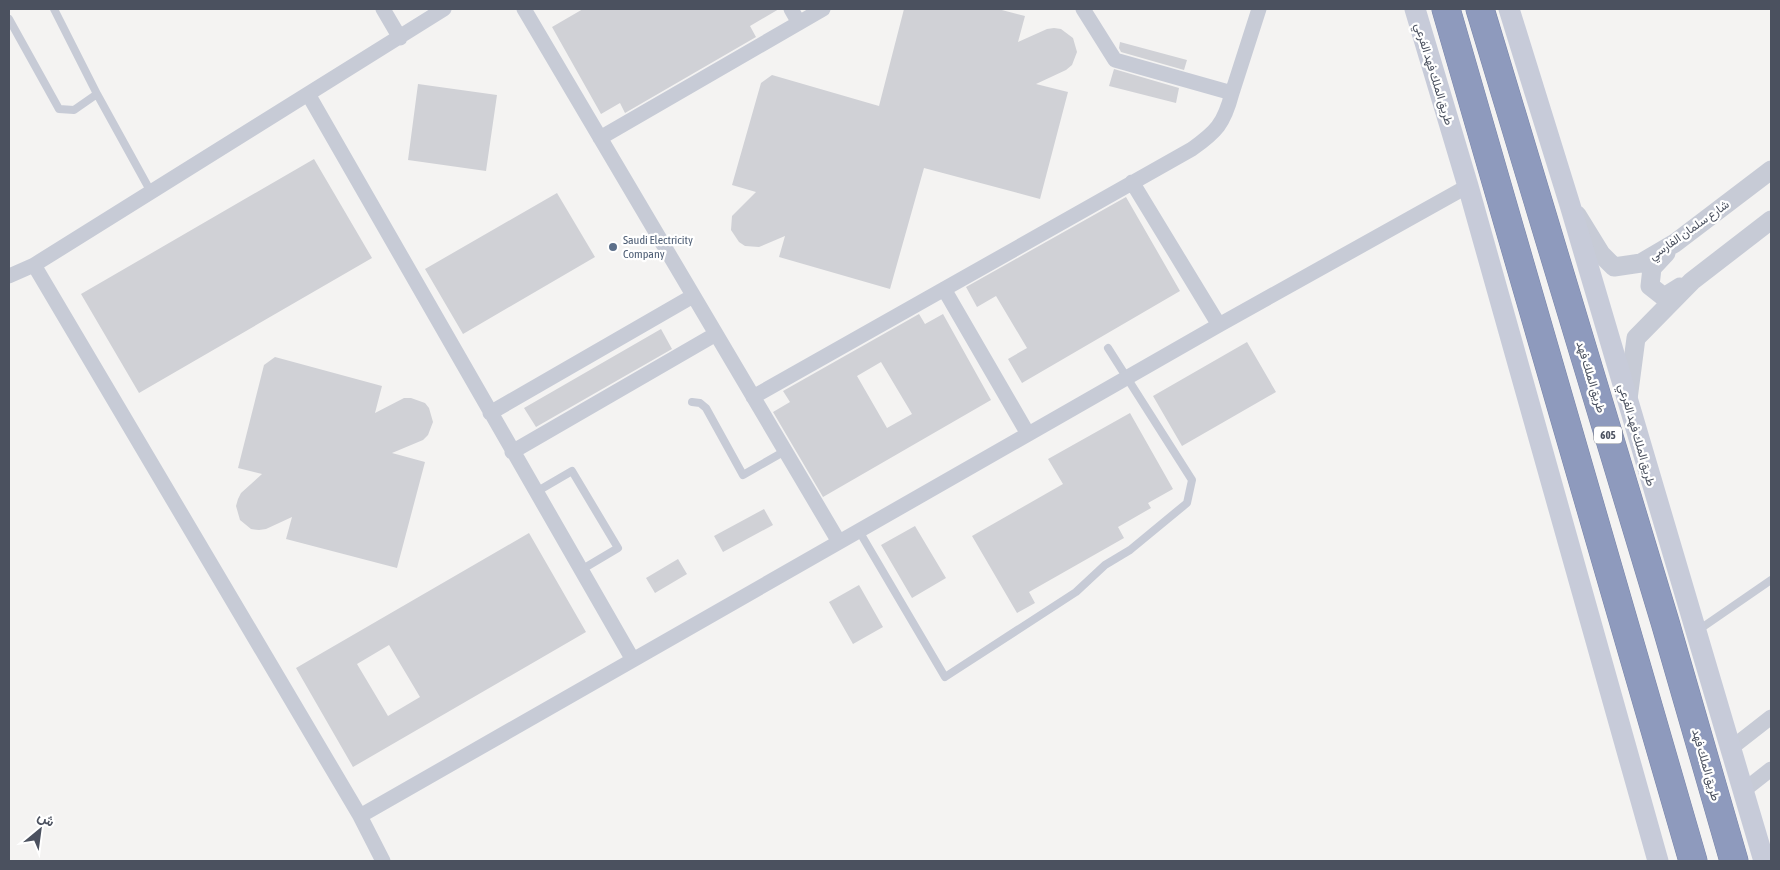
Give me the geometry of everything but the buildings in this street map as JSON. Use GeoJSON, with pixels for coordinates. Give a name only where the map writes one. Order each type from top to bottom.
{"type":"FeatureCollection","features":[{"type":"Feature","properties":{"kind":"highway"},"geometry":{"type":"LineString","coordinates":[[1446,9],[1692,861]]}},
{"type":"Feature","properties":{"kind":"highway","name":"طريق الملك فهد"},"geometry":{"type":"LineString","coordinates":[[1480,9],[1665,622],[1734,861]]}},
{"type":"Feature","properties":{"kind":"main road","name":"طريق الملك فهد الفرعي"},"geometry":{"type":"LineString","coordinates":[[1415,9],[1468,186],[1658,861]]}},
{"type":"Feature","properties":{"kind":"main road","name":"طريق الملك فهد الفرعي"},"geometry":{"type":"LineString","coordinates":[[1509,9],[1570,205],[1764,861]]}},
{"type":"Feature","properties":{"kind":"street"},"geometry":{"type":"LineString","coordinates":[[383,9],[400,38]]}},
{"type":"Feature","properties":{"kind":"street"},"geometry":{"type":"LineString","coordinates":[[9,276],[34,265],[400,38],[420,14],[444,9]]}},
{"type":"Feature","properties":{"kind":"street"},"geometry":{"type":"LineString","coordinates":[[524,9],[838,542]]}},
{"type":"Feature","properties":{"kind":"street"},"geometry":{"type":"LineString","coordinates":[[791,9],[799,22]]}},
{"type":"Feature","properties":{"kind":"street"},"geometry":{"type":"LineString","coordinates":[[600,138],[823,9]]}},
{"type":"Feature","properties":{"kind":"street"},"geometry":{"type":"LineString","coordinates":[[1083,9],[1115,60],[1232,93]]}},
{"type":"Feature","properties":{"kind":"street"},"geometry":{"type":"LineString","coordinates":[[753,397],[1192,149],[1216,132],[1228,107],[1258,9]]}},
{"type":"Feature","properties":{"kind":"street"},"geometry":{"type":"LineString","coordinates":[[308,94],[633,660]]}},
{"type":"Feature","properties":{"kind":"street","name":"شارع سلمان الفارسي"},"geometry":{"type":"LineString","coordinates":[[1570,205],[1601,254],[1614,266],[1642,263],[1675,243],[1771,170]]}},
{"type":"Feature","properties":{"kind":"street"},"geometry":{"type":"LineString","coordinates":[[1132,182],[1219,325]]}},
{"type":"Feature","properties":{"kind":"street"},"geometry":{"type":"LineString","coordinates":[[360,816],[1127,377],[1468,186]]}},
{"type":"Feature","properties":{"kind":"street"},"geometry":{"type":"LineString","coordinates":[[1675,243],[1652,268],[1650,286],[1664,297],[1692,280],[1771,220]]}},
{"type":"Feature","properties":{"kind":"street"},"geometry":{"type":"LineString","coordinates":[[34,265],[360,816],[383,861]]}},
{"type":"Feature","properties":{"kind":"street"},"geometry":{"type":"LineString","coordinates":[[1628,405],[1636,338],[1692,280]]}},
{"type":"Feature","properties":{"kind":"street"},"geometry":{"type":"LineString","coordinates":[[944,289],[1028,434]]}},
{"type":"Feature","properties":{"kind":"street"},"geometry":{"type":"LineString","coordinates":[[490,413],[693,296]]}},
{"type":"Feature","properties":{"kind":"street"},"geometry":{"type":"LineString","coordinates":[[512,452],[716,334]]}},
{"type":"Feature","properties":{"kind":"street"},"geometry":{"type":"LineString","coordinates":[[1730,749],[1771,717]]}},
{"type":"Feature","properties":{"kind":"street"},"geometry":{"type":"LineString","coordinates":[[1743,791],[1771,769]]}},
{"type":"Feature","properties":{"kind":"lane"},"geometry":{"type":"LineString","coordinates":[[54,9],[97,94],[151,192]]}},
{"type":"Feature","properties":{"kind":"lane"},"geometry":{"type":"LineString","coordinates":[[9,19],[59,109],[74,110],[97,94]]}},
{"type":"Feature","properties":{"kind":"lane"},"geometry":{"type":"LineString","coordinates":[[859,531],[945,677],[1076,592],[1105,565],[1130,550],[1187,503],[1192,480],[1108,348]]}},
{"type":"Feature","properties":{"kind":"lane"},"geometry":{"type":"LineString","coordinates":[[692,402],[700,403],[706,408],[744,475],[784,451]]}},
{"type":"Feature","properties":{"kind":"lane"},"geometry":{"type":"LineString","coordinates":[[536,492],[572,471],[618,548],[581,570]]}},
{"type":"Feature","properties":{"kind":"lane"},"geometry":{"type":"LineString","coordinates":[[1695,632],[1771,580]]}},
{"type":"Feature","properties":{"kind":"place","name":"Saudi Electricity Company"},"geometry":{"type":"Point","coordinates":[613,247]}}]}
